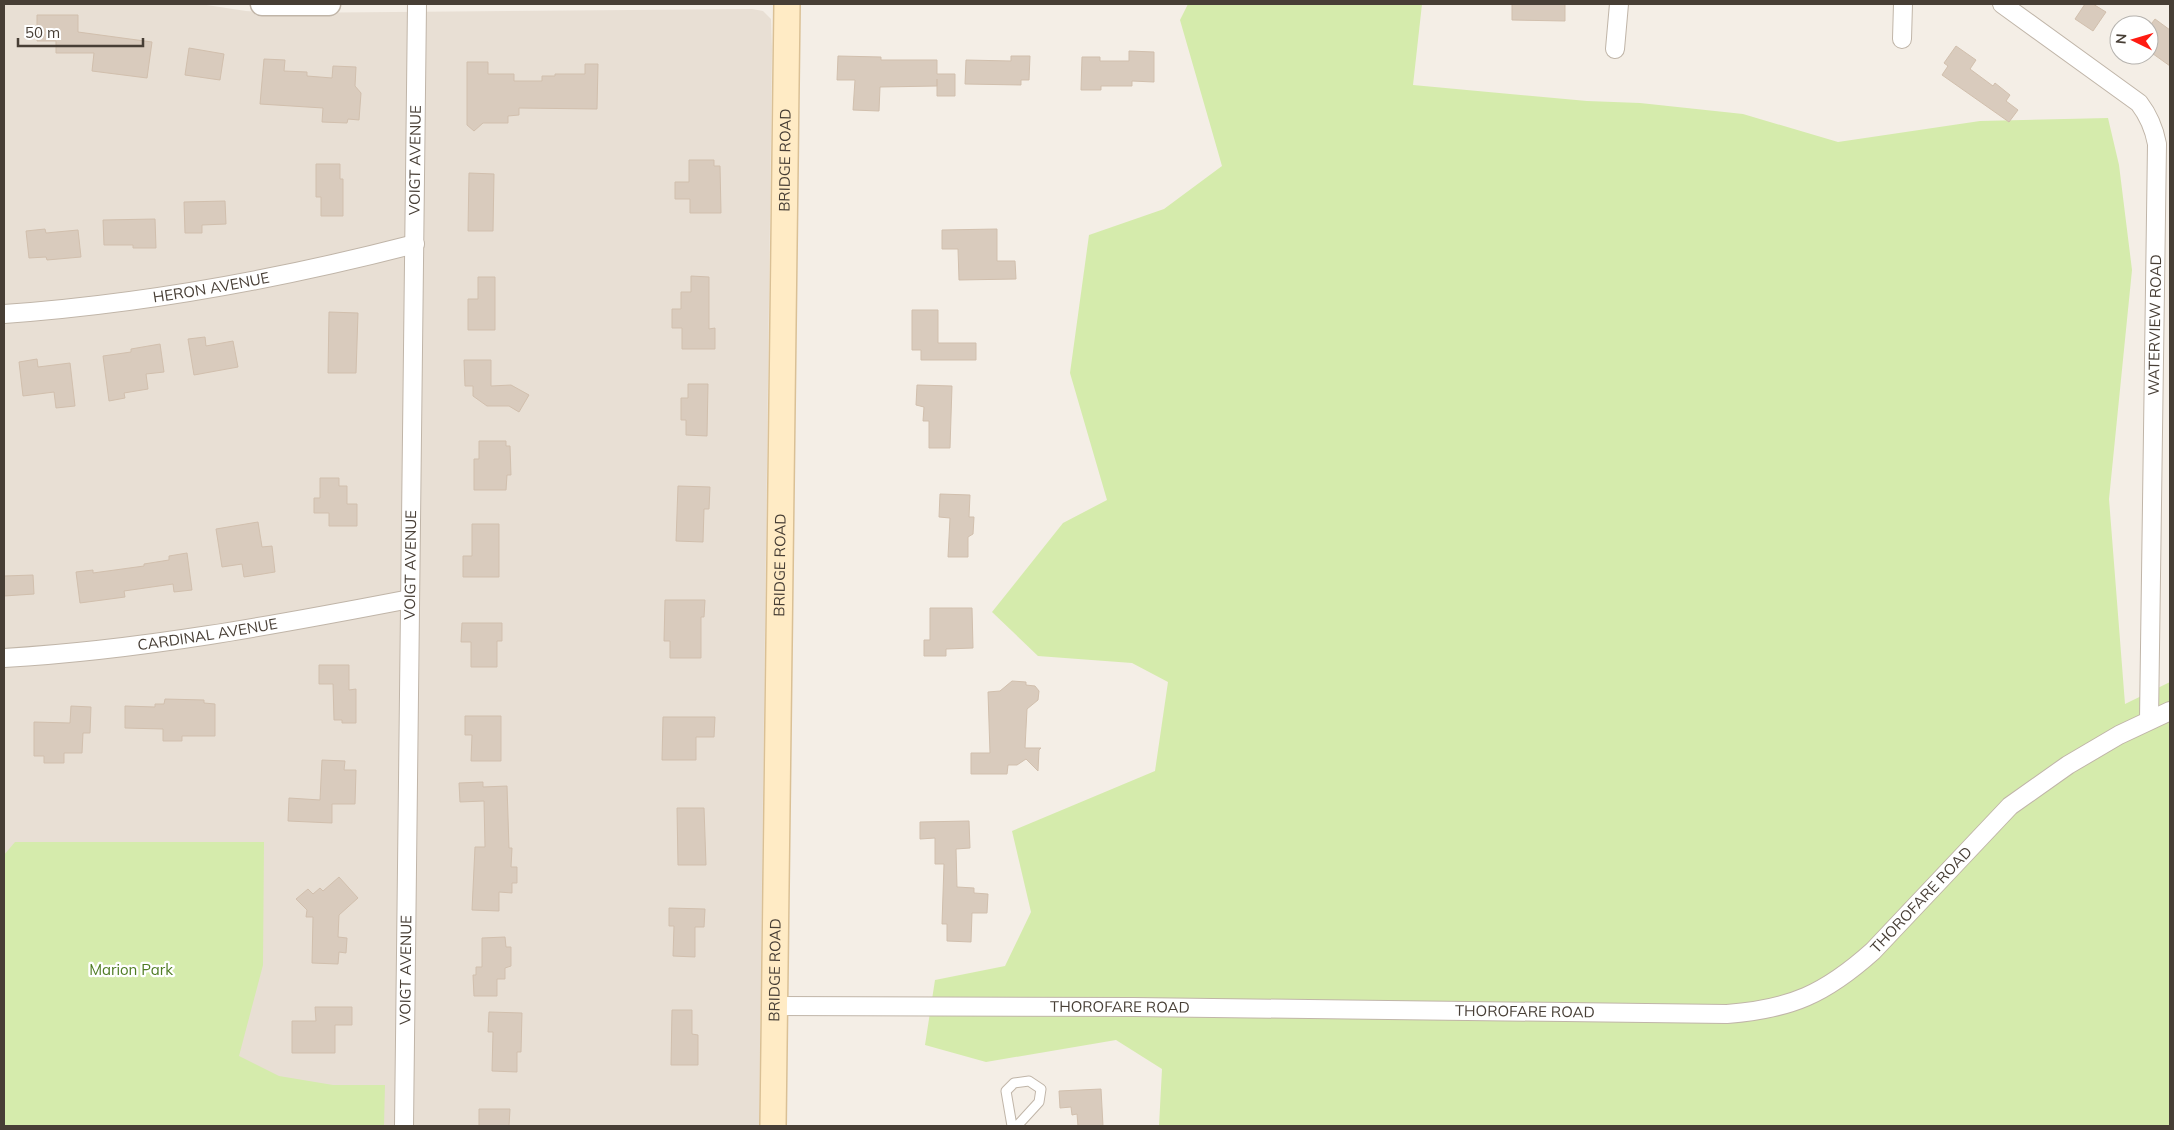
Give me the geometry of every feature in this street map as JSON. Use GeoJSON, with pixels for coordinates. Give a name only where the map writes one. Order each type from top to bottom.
{"type":"FeatureCollection","features":[{"type":"Feature","properties":{"kind":"main road","name":"BRIDGE ROAD"},"geometry":{"type":"LineString","coordinates":[[773,1126],[787,4]]}},
{"type":"Feature","properties":{"kind":"street"},"geometry":{"type":"LineString","coordinates":[[262,4],[328,4]]}},
{"type":"Feature","properties":{"kind":"street","name":"VOIGT AVENUE"},"geometry":{"type":"LineString","coordinates":[[404,1126],[417,4]]}},
{"type":"Feature","properties":{"kind":"street"},"geometry":{"type":"LineString","coordinates":[[1615,49],[1619,4]]}},
{"type":"Feature","properties":{"kind":"street"},"geometry":{"type":"LineString","coordinates":[[1902,40],[1903,4]]}},
{"type":"Feature","properties":{"kind":"street","name":"WATERVIEW ROAD"},"geometry":{"type":"LineString","coordinates":[[2002,4],[2139,103],[2146,112],[2153,128],[2157,154],[2149,720]]}},
{"type":"Feature","properties":{"kind":"street","name":"HERON AVENUE"},"geometry":{"type":"LineString","coordinates":[[4,314],[53,311],[139,300],[294,274],[415,244]]}},
{"type":"Feature","properties":{"kind":"street","name":"CARDINAL AVENUE"},"geometry":{"type":"LineString","coordinates":[[4,658],[174,642],[410,599]]}},
{"type":"Feature","properties":{"kind":"street","name":"THOROFARE ROAD"},"geometry":{"type":"LineString","coordinates":[[775,1006],[1133,1006],[1727,1014],[1761,1011],[1805,998],[1849,972],[1873,951],[2010,806],[2068,765],[2149,720],[2170,711]]}},
{"type":"Feature","properties":{"kind":"lane"},"geometry":{"type":"LineString","coordinates":[[1012,1126],[1006,1091],[1014,1083],[1029,1081],[1041,1090],[1039,1102],[1017,1126]]}},
{"type":"Feature","properties":{"kind":"shaded area"},"geometry":{"type":"Polygon","coordinates":[[[4,4],[200,4],[246,11],[278,13],[752,9],[763,11],[771,19],[759,1126],[4,1126],[4,4]]]}},
{"type":"Feature","properties":{"kind":"green space"},"geometry":{"type":"Polygon","coordinates":[[[1188,4],[1422,4],[1413,85],[1587,101],[1640,103],[1743,114],[1838,142],[1980,121],[2108,118],[2119,165],[2132,270],[2109,499],[2125,704],[2170,682],[2170,1126],[1159,1126],[1162,1069],[1116,1040],[986,1062],[925,1045],[935,980],[1005,966],[1031,912],[1012,831],[1155,771],[1168,682],[1132,663],[1038,656],[992,612],[1063,523],[1107,500],[1070,373],[1089,235],[1164,209],[1222,166],[1180,20],[1188,4]]]}},
{"type":"Feature","properties":{"kind":"green space","name":"Marion Park"},"geometry":{"type":"Polygon","coordinates":[[[15,842],[264,842],[263,965],[239,1056],[279,1076],[333,1085],[385,1085],[384,1126],[4,1126],[4,855],[15,842]]]}},
{"type":"Feature","properties":{"kind":"building"},"geometry":{"type":"Polygon","coordinates":[[[1512,4],[1565,4],[1565,21],[1512,20],[1512,4]]]}},
{"type":"Feature","properties":{"kind":"building"},"geometry":{"type":"Polygon","coordinates":[[[2085,4],[2093,4],[2106,12],[2093,31],[2075,19],[2085,4]]]}},
{"type":"Feature","properties":{"kind":"building"},"geometry":{"type":"Polygon","coordinates":[[[37,15],[78,15],[78,32],[152,42],[147,78],[92,71],[94,53],[56,53],[56,41],[37,41],[37,15]]]}},
{"type":"Feature","properties":{"kind":"building"},"geometry":{"type":"Polygon","coordinates":[[[2159,22],[2170,30],[2170,66],[2159,58],[2159,22]]]}},
{"type":"Feature","properties":{"kind":"building"},"geometry":{"type":"Polygon","coordinates":[[[1956,46],[1976,60],[1970,69],[1993,86],[1995,83],[2010,95],[2006,101],[2018,110],[2009,122],[1942,75],[1948,66],[1944,63],[1956,46]]]}},
{"type":"Feature","properties":{"kind":"building"},"geometry":{"type":"Polygon","coordinates":[[[189,48],[224,54],[220,80],[185,75],[189,48]]]}},
{"type":"Feature","properties":{"kind":"building"},"geometry":{"type":"Polygon","coordinates":[[[1129,51],[1154,52],[1154,82],[1132,81],[1132,86],[1101,86],[1101,90],[1081,90],[1082,57],[1100,57],[1100,61],[1129,61],[1129,51]]]}},
{"type":"Feature","properties":{"kind":"building"},"geometry":{"type":"Polygon","coordinates":[[[838,56],[881,57],[881,60],[937,60],[937,74],[955,74],[955,96],[937,96],[937,86],[880,87],[879,111],[853,110],[855,80],[837,80],[838,56]]]}},
{"type":"Feature","properties":{"kind":"building"},"geometry":{"type":"Polygon","coordinates":[[[1011,56],[1030,56],[1029,80],[1021,80],[1021,85],[965,84],[966,60],[1011,61],[1011,56]]]}},
{"type":"Feature","properties":{"kind":"building"},"geometry":{"type":"Polygon","coordinates":[[[264,59],[285,60],[284,71],[307,72],[307,76],[332,78],[333,66],[356,67],[355,86],[361,93],[359,120],[348,119],[347,123],[322,122],[323,108],[260,104],[264,59]]]}},
{"type":"Feature","properties":{"kind":"building"},"geometry":{"type":"Polygon","coordinates":[[[467,62],[488,62],[488,74],[514,74],[514,81],[542,81],[542,76],[555,76],[555,74],[585,74],[585,64],[598,64],[597,109],[519,108],[519,115],[508,116],[508,123],[483,123],[474,131],[467,125],[467,62]]]}},
{"type":"Feature","properties":{"kind":"building"},"geometry":{"type":"Polygon","coordinates":[[[689,160],[714,160],[714,166],[720,166],[721,213],[690,213],[690,199],[675,199],[675,182],[689,182],[689,160]]]}},
{"type":"Feature","properties":{"kind":"building"},"geometry":{"type":"Polygon","coordinates":[[[316,164],[340,164],[340,179],[343,179],[343,216],[321,216],[321,197],[316,197],[316,164]]]}},
{"type":"Feature","properties":{"kind":"building"},"geometry":{"type":"Polygon","coordinates":[[[469,173],[494,174],[493,231],[468,231],[469,173]]]}},
{"type":"Feature","properties":{"kind":"building"},"geometry":{"type":"Polygon","coordinates":[[[225,201],[226,224],[202,225],[202,233],[185,233],[184,202],[225,201]]]}},
{"type":"Feature","properties":{"kind":"building"},"geometry":{"type":"Polygon","coordinates":[[[155,219],[156,248],[133,248],[133,245],[104,245],[103,220],[155,219]]]}},
{"type":"Feature","properties":{"kind":"building"},"geometry":{"type":"Polygon","coordinates":[[[45,229],[46,233],[78,230],[81,257],[47,260],[46,257],[29,258],[26,231],[45,229]]]}},
{"type":"Feature","properties":{"kind":"building"},"geometry":{"type":"Polygon","coordinates":[[[997,229],[997,261],[1015,261],[1016,279],[959,280],[958,249],[942,249],[942,230],[997,229]]]}},
{"type":"Feature","properties":{"kind":"building"},"geometry":{"type":"Polygon","coordinates":[[[691,276],[709,277],[709,329],[715,328],[715,349],[682,349],[682,328],[672,328],[672,309],[681,309],[681,292],[691,292],[691,276]]]}},
{"type":"Feature","properties":{"kind":"building"},"geometry":{"type":"Polygon","coordinates":[[[478,277],[495,277],[495,330],[468,330],[468,299],[478,299],[478,277]]]}},
{"type":"Feature","properties":{"kind":"building"},"geometry":{"type":"Polygon","coordinates":[[[912,310],[938,310],[938,343],[976,343],[976,360],[921,360],[921,350],[912,350],[912,310]]]}},
{"type":"Feature","properties":{"kind":"building"},"geometry":{"type":"Polygon","coordinates":[[[329,312],[358,313],[356,373],[328,373],[329,312]]]}},
{"type":"Feature","properties":{"kind":"building"},"geometry":{"type":"Polygon","coordinates":[[[205,337],[206,346],[233,341],[238,367],[194,375],[188,339],[205,337]]]}},
{"type":"Feature","properties":{"kind":"building"},"geometry":{"type":"Polygon","coordinates":[[[160,344],[164,372],[146,374],[148,389],[124,393],[125,398],[109,401],[103,356],[131,352],[131,349],[160,344]]]}},
{"type":"Feature","properties":{"kind":"building"},"geometry":{"type":"Polygon","coordinates":[[[37,359],[38,367],[70,363],[75,406],[56,408],[54,392],[23,396],[19,362],[37,359]]]}},
{"type":"Feature","properties":{"kind":"building"},"geometry":{"type":"Polygon","coordinates":[[[464,360],[491,360],[491,386],[511,385],[529,395],[519,412],[509,406],[487,406],[473,396],[473,386],[465,386],[464,360]]]}},
{"type":"Feature","properties":{"kind":"building"},"geometry":{"type":"Polygon","coordinates":[[[688,384],[708,384],[707,436],[686,435],[686,420],[681,420],[681,398],[688,398],[688,384]]]}},
{"type":"Feature","properties":{"kind":"building"},"geometry":{"type":"Polygon","coordinates":[[[917,385],[952,386],[950,448],[929,448],[929,421],[923,421],[924,407],[916,405],[917,385]]]}},
{"type":"Feature","properties":{"kind":"building"},"geometry":{"type":"Polygon","coordinates":[[[479,441],[506,441],[506,446],[510,446],[511,475],[507,475],[506,490],[474,490],[474,459],[479,459],[479,441]]]}},
{"type":"Feature","properties":{"kind":"building"},"geometry":{"type":"Polygon","coordinates":[[[320,478],[339,478],[339,486],[347,486],[347,504],[357,504],[357,526],[329,526],[329,513],[314,513],[314,498],[320,498],[320,478]]]}},
{"type":"Feature","properties":{"kind":"building"},"geometry":{"type":"Polygon","coordinates":[[[678,486],[710,487],[709,509],[704,509],[703,542],[676,541],[678,486]]]}},
{"type":"Feature","properties":{"kind":"building"},"geometry":{"type":"Polygon","coordinates":[[[940,494],[970,495],[969,517],[974,517],[973,534],[968,537],[968,557],[948,557],[950,518],[939,517],[940,494]]]}},
{"type":"Feature","properties":{"kind":"building"},"geometry":{"type":"Polygon","coordinates":[[[258,522],[262,547],[272,546],[275,572],[244,577],[242,564],[222,567],[216,529],[258,522]]]}},
{"type":"Feature","properties":{"kind":"building"},"geometry":{"type":"Polygon","coordinates":[[[472,524],[499,524],[499,577],[463,577],[463,556],[472,556],[472,524]]]}},
{"type":"Feature","properties":{"kind":"building"},"geometry":{"type":"Polygon","coordinates":[[[187,553],[192,590],[174,592],[173,584],[124,591],[125,597],[80,603],[76,572],[93,570],[93,573],[144,566],[144,564],[169,560],[169,556],[187,553]]]}},
{"type":"Feature","properties":{"kind":"building"},"geometry":{"type":"Polygon","coordinates":[[[33,575],[34,594],[4,596],[4,576],[33,575]]]}},
{"type":"Feature","properties":{"kind":"building"},"geometry":{"type":"Polygon","coordinates":[[[665,600],[705,600],[704,617],[701,617],[701,658],[670,658],[670,641],[664,641],[665,600]]]}},
{"type":"Feature","properties":{"kind":"building"},"geometry":{"type":"Polygon","coordinates":[[[930,608],[972,608],[973,648],[946,649],[946,656],[924,656],[924,640],[930,640],[930,608]]]}},
{"type":"Feature","properties":{"kind":"building"},"geometry":{"type":"Polygon","coordinates":[[[462,623],[502,623],[502,641],[497,641],[497,667],[471,667],[471,642],[461,642],[462,623]]]}},
{"type":"Feature","properties":{"kind":"building"},"geometry":{"type":"Polygon","coordinates":[[[319,665],[349,665],[349,690],[356,689],[356,723],[342,723],[342,720],[334,720],[333,684],[319,684],[319,665]]]}},
{"type":"Feature","properties":{"kind":"building"},"geometry":{"type":"Polygon","coordinates":[[[1012,681],[1026,682],[1026,685],[1035,686],[1039,691],[1038,700],[1027,709],[1025,748],[1041,748],[1039,750],[1038,771],[1026,759],[1017,765],[1008,765],[1007,774],[971,774],[971,753],[990,753],[988,692],[1000,691],[1012,681]]]}},
{"type":"Feature","properties":{"kind":"building"},"geometry":{"type":"Polygon","coordinates":[[[165,699],[204,700],[204,703],[215,704],[215,736],[182,736],[182,741],[163,741],[163,729],[125,728],[125,706],[155,707],[155,704],[164,704],[165,699]]]}},
{"type":"Feature","properties":{"kind":"building"},"geometry":{"type":"Polygon","coordinates":[[[71,706],[91,707],[90,733],[83,733],[82,753],[64,753],[64,763],[44,763],[44,756],[34,756],[34,722],[70,723],[71,706]]]}},
{"type":"Feature","properties":{"kind":"building"},"geometry":{"type":"Polygon","coordinates":[[[465,716],[501,716],[501,761],[471,761],[472,735],[465,735],[465,716]]]}},
{"type":"Feature","properties":{"kind":"building"},"geometry":{"type":"Polygon","coordinates":[[[663,717],[715,717],[714,737],[696,737],[696,760],[662,760],[663,717]]]}},
{"type":"Feature","properties":{"kind":"building"},"geometry":{"type":"Polygon","coordinates":[[[322,760],[345,761],[344,770],[356,770],[355,804],[332,804],[332,823],[288,821],[289,798],[320,800],[322,760]]]}},
{"type":"Feature","properties":{"kind":"building"},"geometry":{"type":"Polygon","coordinates":[[[483,782],[483,787],[507,786],[509,848],[512,848],[511,867],[517,867],[517,883],[512,883],[512,893],[499,892],[499,911],[472,910],[475,847],[485,847],[484,801],[460,802],[459,783],[483,782]]]}},
{"type":"Feature","properties":{"kind":"building"},"geometry":{"type":"Polygon","coordinates":[[[677,808],[704,808],[706,865],[678,865],[677,808]]]}},
{"type":"Feature","properties":{"kind":"building"},"geometry":{"type":"Polygon","coordinates":[[[969,821],[970,848],[956,849],[957,887],[974,888],[974,893],[988,894],[987,913],[972,913],[971,942],[947,941],[947,924],[942,924],[944,864],[935,864],[935,838],[920,839],[920,822],[969,821]]]}},
{"type":"Feature","properties":{"kind":"building"},"geometry":{"type":"Polygon","coordinates":[[[339,877],[358,898],[339,915],[338,937],[347,938],[346,953],[339,952],[338,964],[312,963],[313,917],[306,917],[307,910],[296,899],[308,889],[313,894],[320,888],[323,891],[339,877]]]}},
{"type":"Feature","properties":{"kind":"building"},"geometry":{"type":"Polygon","coordinates":[[[669,908],[705,909],[704,927],[695,927],[695,957],[673,956],[674,926],[669,926],[669,908]]]}},
{"type":"Feature","properties":{"kind":"building"},"geometry":{"type":"Polygon","coordinates":[[[505,937],[506,947],[511,947],[511,966],[505,968],[505,979],[497,979],[497,996],[474,996],[473,975],[476,975],[476,967],[482,967],[482,938],[505,937]]]}},
{"type":"Feature","properties":{"kind":"building"},"geometry":{"type":"Polygon","coordinates":[[[315,1007],[352,1007],[352,1025],[335,1025],[335,1053],[292,1053],[292,1021],[316,1021],[315,1007]]]}},
{"type":"Feature","properties":{"kind":"building"},"geometry":{"type":"Polygon","coordinates":[[[672,1010],[692,1010],[692,1034],[698,1035],[698,1065],[671,1065],[672,1010]]]}},
{"type":"Feature","properties":{"kind":"building"},"geometry":{"type":"Polygon","coordinates":[[[489,1012],[522,1013],[521,1052],[517,1052],[517,1072],[492,1071],[493,1032],[488,1032],[489,1012]]]}},
{"type":"Feature","properties":{"kind":"building"},"geometry":{"type":"Polygon","coordinates":[[[1101,1089],[1103,1126],[1078,1126],[1077,1114],[1072,1115],[1071,1107],[1060,1108],[1059,1091],[1101,1089]]]}},
{"type":"Feature","properties":{"kind":"building"},"geometry":{"type":"Polygon","coordinates":[[[479,1109],[510,1109],[509,1126],[479,1126],[479,1109]]]}}]}
